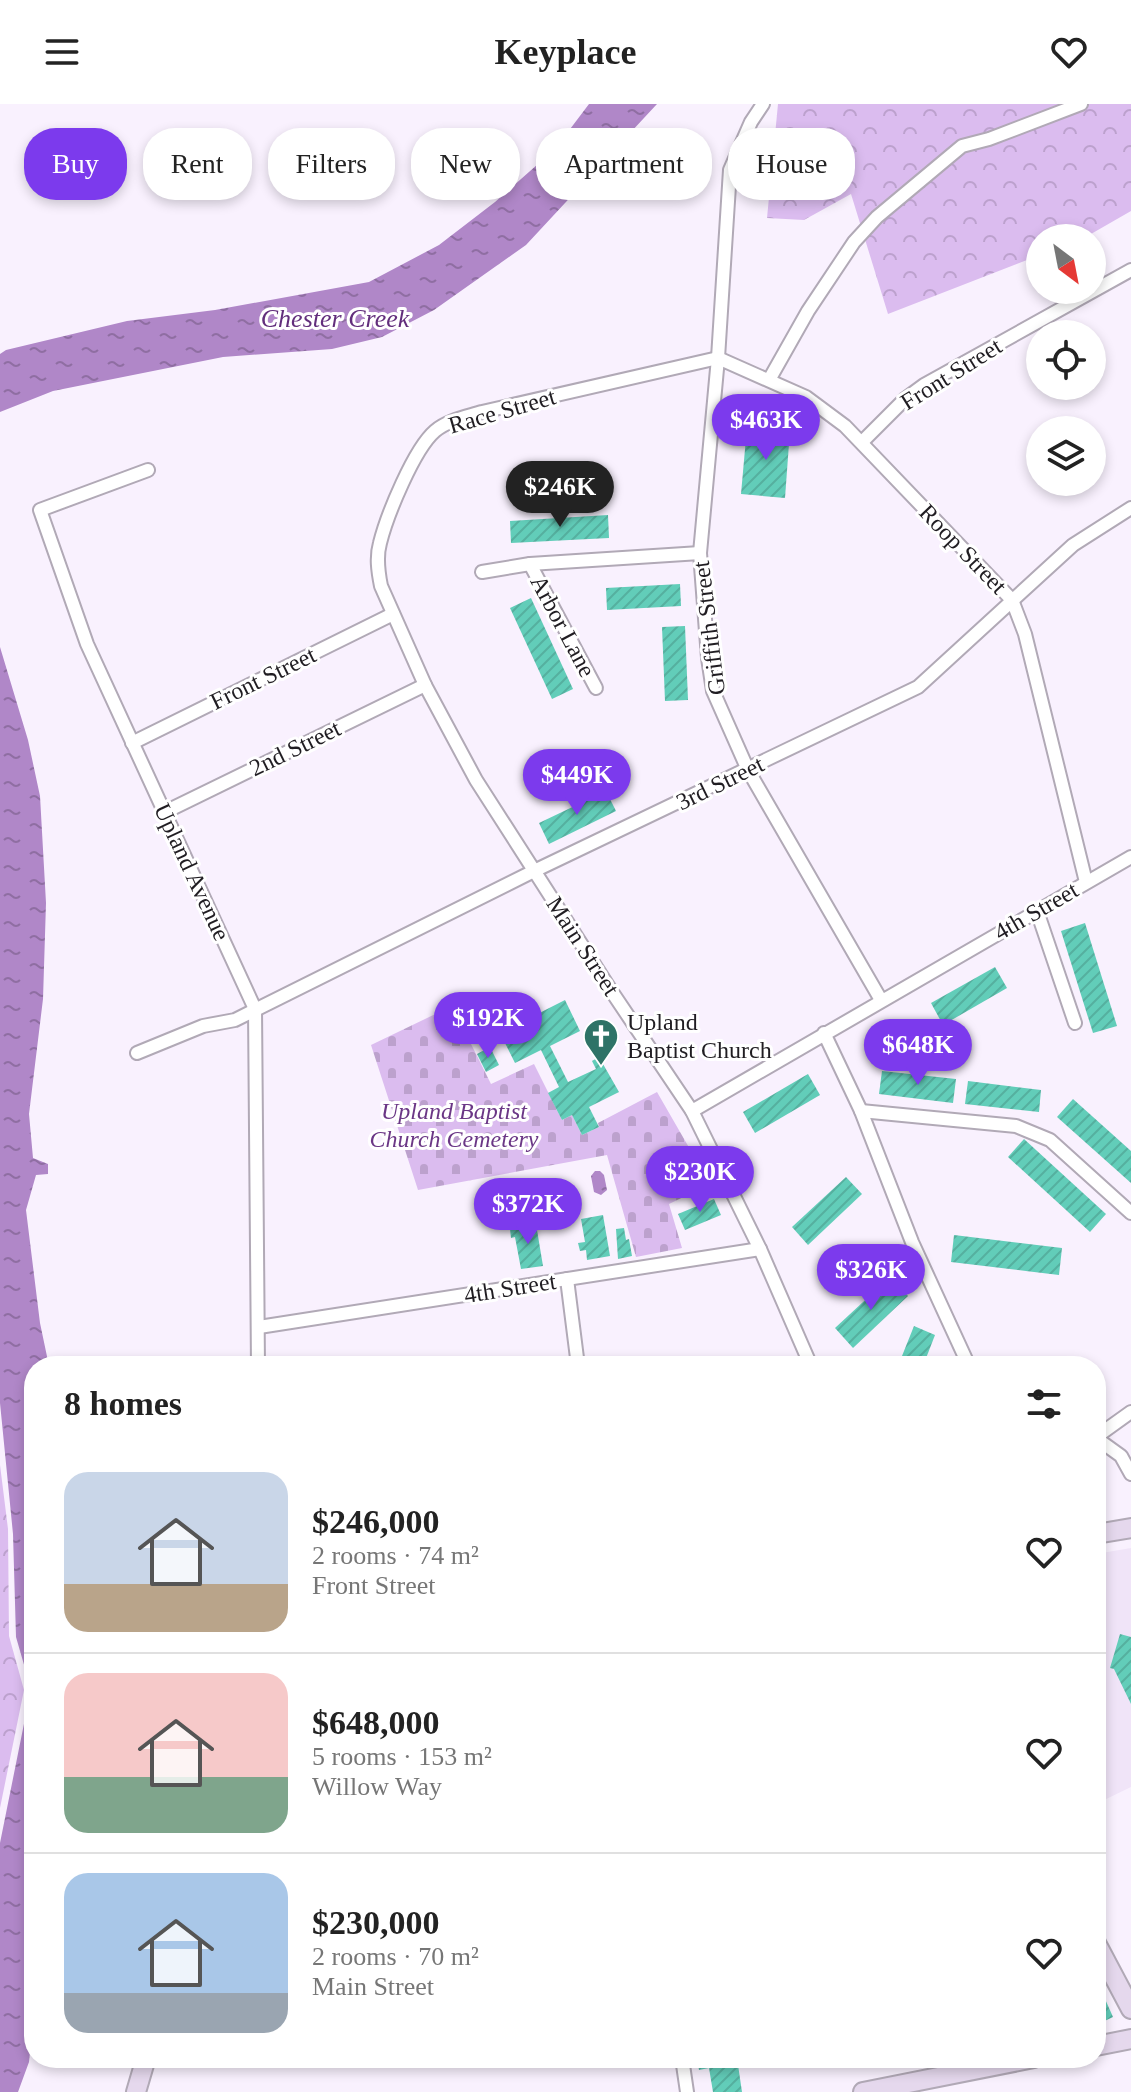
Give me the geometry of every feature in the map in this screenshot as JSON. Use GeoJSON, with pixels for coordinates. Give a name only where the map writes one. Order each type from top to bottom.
{"type":"FeatureCollection","features":[{"type":"Feature","properties":{"kind":"street","name":"Griffith Street"},"geometry":{"type":"LineString","coordinates":[[763,104],[751,122],[730,170],[718,358],[700,553],[708,658],[713,691],[748,770],[881,1000]]}},
{"type":"Feature","properties":{"kind":"street"},"geometry":{"type":"LineString","coordinates":[[769,380],[808,311],[846,253],[877,217],[962,146],[1081,104]]}},
{"type":"Feature","properties":{"kind":"street","name":"Front Street"},"geometry":{"type":"LineString","coordinates":[[862,442],[905,399],[924,385],[1131,270]]}},
{"type":"Feature","properties":{"kind":"street","name":"Roop Street"},"geometry":{"type":"LineString","coordinates":[[718,358],[806,397],[862,442],[1012,600],[1025,634],[1086,882]]}},
{"type":"Feature","properties":{"kind":"street","name":"Race Street"},"geometry":{"type":"LineString","coordinates":[[393,614],[378,574],[380,544],[412,465],[423,444],[436,430],[449,422],[482,412],[718,358]]}},
{"type":"Feature","properties":{"kind":"street","name":"Upland Avenue"},"geometry":{"type":"LineString","coordinates":[[148,470],[40,510],[87,644],[255,1009],[258,1356]]}},
{"type":"Feature","properties":{"kind":"street","name":"3rd Street"},"geometry":{"type":"LineString","coordinates":[[137,1053],[203,1026],[235,1020],[534,871],[918,687],[1073,545],[1131,508]]}},
{"type":"Feature","properties":{"kind":"street"},"geometry":{"type":"LineString","coordinates":[[482,572],[530,564],[700,553]]}},
{"type":"Feature","properties":{"kind":"street","name":"Arbor Lane"},"geometry":{"type":"LineString","coordinates":[[530,564],[596,688]]}},
{"type":"Feature","properties":{"kind":"street","name":"Front Street"},"geometry":{"type":"LineString","coordinates":[[132,743],[393,614]]}},
{"type":"Feature","properties":{"kind":"street","name":"Main Street"},"geometry":{"type":"LineString","coordinates":[[393,614],[425,685],[476,780],[692,1111],[760,1249],[807,1356]]}},
{"type":"Feature","properties":{"kind":"street","name":"2nd Street"},"geometry":{"type":"LineString","coordinates":[[165,812],[425,685]]}},
{"type":"Feature","properties":{"kind":"street","name":"4th Street"},"geometry":{"type":"LineString","coordinates":[[692,1111],[1131,857]]}},
{"type":"Feature","properties":{"kind":"street"},"geometry":{"type":"LineString","coordinates":[[1037,911],[1075,1023]]}},
{"type":"Feature","properties":{"kind":"street"},"geometry":{"type":"LineString","coordinates":[[824,1033],[861,1111],[912,1242],[964,1356]]}},
{"type":"Feature","properties":{"kind":"street"},"geometry":{"type":"LineString","coordinates":[[861,1111],[1016,1126],[1050,1140],[1131,1213]]}},
{"type":"Feature","properties":{"kind":"street","name":"4th Street"},"geometry":{"type":"LineString","coordinates":[[259,1327],[760,1249]]}},
{"type":"Feature","properties":{"kind":"street"},"geometry":{"type":"LineString","coordinates":[[567,1279],[577,1356]]}},
{"type":"Feature","properties":{"kind":"street"},"geometry":{"type":"LineString","coordinates":[[1106,1431],[1131,1412]]}},
{"type":"Feature","properties":{"kind":"street"},"geometry":{"type":"LineString","coordinates":[[1106,1445],[1121,1456],[1131,1474]]}},
{"type":"Feature","properties":{"kind":"street"},"geometry":{"type":"LineString","coordinates":[[1106,1532],[1131,1528]]}},
{"type":"Feature","properties":{"kind":"street"},"geometry":{"type":"LineString","coordinates":[[1106,1962],[1131,2009]]}},
{"type":"Feature","properties":{"kind":"street"},"geometry":{"type":"LineString","coordinates":[[1106,2044],[1131,2039]]}},
{"type":"Feature","properties":{"kind":"street"},"geometry":{"type":"LineString","coordinates":[[136,2092],[143,2068]]}},
{"type":"Feature","properties":{"kind":"street"},"geometry":{"type":"LineString","coordinates":[[683,2068],[687,2092]]}},
{"type":"Feature","properties":{"kind":"street"},"geometry":{"type":"LineString","coordinates":[[863,2092],[984,2068]]}},
{"type":"Feature","properties":{"kind":"shaded area"},"geometry":{"type":"Polygon","coordinates":[[[1131,1548],[1131,1787],[1106,1799],[1106,1552],[1131,1548]]]}},
{"type":"Feature","properties":{"kind":"green space"},"geometry":{"type":"Polygon","coordinates":[[[778,104],[1131,104],[1131,211],[1106,225],[1026,224],[1026,260],[888,314],[853,200],[855,128],[776,128],[778,104]]]}},
{"type":"Feature","properties":{"kind":"green space"},"geometry":{"type":"Polygon","coordinates":[[[769,200],[840,200],[804,220],[767,218],[769,200]]]}},
{"type":"Feature","properties":{"kind":"green space","name":"Upland Baptist Church Cemetery"},"geometry":{"type":"Polygon","coordinates":[[[452,1006],[491,1084],[534,1064],[562,1120],[572,1115],[582,1135],[599,1127],[598,1123],[657,1092],[710,1184],[669,1204],[682,1248],[636,1257],[607,1155],[418,1190],[371,1045],[452,1006]]]}},
{"type":"Feature","properties":{"kind":"green space"},"geometry":{"type":"Polygon","coordinates":[[[0,1465],[8,1529],[9,1636],[24,1690],[0,1808],[0,1465]]]}},
{"type":"Feature","properties":{"kind":"water","name":"Chester Creek"},"geometry":{"type":"Polygon","coordinates":[[[589,104],[657,104],[635,128],[571,128],[589,104]]]}},
{"type":"Feature","properties":{"kind":"water","name":"Chester Creek"},"geometry":{"type":"Polygon","coordinates":[[[536,166],[536,200],[568,200],[526,245],[434,310],[382,337],[332,349],[223,357],[53,391],[0,412],[0,354],[6,350],[127,321],[215,310],[369,282],[439,245],[497,200],[520,200],[520,180],[536,166]]]}},
{"type":"Feature","properties":{"kind":"water"},"geometry":{"type":"Polygon","coordinates":[[[0,647],[28,740],[40,796],[46,903],[43,999],[29,1114],[33,1158],[48,1164],[48,1174],[36,1175],[26,1210],[47,1356],[24,1356],[24,1665],[16,1637],[13,1534],[0,1403],[0,647]]]}},
{"type":"Feature","properties":{"kind":"water"},"geometry":{"type":"Polygon","coordinates":[[[595,1171],[604,1175],[607,1190],[601,1195],[594,1192],[591,1176],[595,1171]]]}},
{"type":"Feature","properties":{"kind":"water"},"geometry":{"type":"Polygon","coordinates":[[[24,1724],[24,2068],[27,2068],[18,2092],[0,2092],[0,1843],[24,1724]]]}},
{"type":"Feature","properties":{"kind":"building"},"geometry":{"type":"Polygon","coordinates":[[[747,427],[790,430],[785,498],[741,494],[747,427]]]}},
{"type":"Feature","properties":{"kind":"building"},"geometry":{"type":"Polygon","coordinates":[[[608,515],[609,538],[511,543],[510,521],[608,515]]]}},
{"type":"Feature","properties":{"kind":"building"},"geometry":{"type":"Polygon","coordinates":[[[680,584],[681,606],[607,610],[606,588],[680,584]]]}},
{"type":"Feature","properties":{"kind":"building"},"geometry":{"type":"Polygon","coordinates":[[[531,598],[573,689],[552,699],[510,608],[531,598]]]}},
{"type":"Feature","properties":{"kind":"building"},"geometry":{"type":"Polygon","coordinates":[[[685,626],[688,700],[665,701],[662,627],[685,626]]]}},
{"type":"Feature","properties":{"kind":"building"},"geometry":{"type":"Polygon","coordinates":[[[606,791],[616,811],[549,844],[539,823],[606,791]]]}},
{"type":"Feature","properties":{"kind":"building"},"geometry":{"type":"Polygon","coordinates":[[[1085,923],[1117,1026],[1093,1033],[1061,931],[1085,923]]]}},
{"type":"Feature","properties":{"kind":"building"},"geometry":{"type":"Polygon","coordinates":[[[995,967],[1007,988],[943,1025],[931,1003],[995,967]]]}},
{"type":"Feature","properties":{"kind":"building","name":"Upland Baptist Church"},"geometry":{"type":"Polygon","coordinates":[[[565,1000],[580,1031],[550,1046],[568,1082],[596,1069],[592,1061],[599,1057],[619,1092],[589,1107],[599,1127],[582,1135],[572,1115],[562,1120],[548,1093],[559,1087],[541,1050],[515,1063],[500,1033],[565,1000]]]}},
{"type":"Feature","properties":{"kind":"building"},"geometry":{"type":"Polygon","coordinates":[[[490,1047],[499,1065],[486,1072],[477,1054],[490,1047]]]}},
{"type":"Feature","properties":{"kind":"building"},"geometry":{"type":"Polygon","coordinates":[[[882,1071],[956,1079],[953,1103],[879,1094],[882,1071]]]}},
{"type":"Feature","properties":{"kind":"building"},"geometry":{"type":"Polygon","coordinates":[[[808,1074],[820,1095],[755,1133],[743,1112],[808,1074]]]}},
{"type":"Feature","properties":{"kind":"building"},"geometry":{"type":"Polygon","coordinates":[[[968,1081],[1041,1090],[1039,1112],[965,1104],[968,1081]]]}},
{"type":"Feature","properties":{"kind":"building"},"geometry":{"type":"Polygon","coordinates":[[[1073,1099],[1131,1151],[1131,1183],[1057,1117],[1073,1099]]]}},
{"type":"Feature","properties":{"kind":"building"},"geometry":{"type":"Polygon","coordinates":[[[1024,1139],[1106,1214],[1090,1232],[1008,1157],[1024,1139]]]}},
{"type":"Feature","properties":{"kind":"building"},"geometry":{"type":"Polygon","coordinates":[[[846,1177],[862,1194],[808,1245],[792,1227],[846,1177]]]}},
{"type":"Feature","properties":{"kind":"building"},"geometry":{"type":"Polygon","coordinates":[[[714,1199],[721,1215],[685,1230],[678,1214],[714,1199]]]}},
{"type":"Feature","properties":{"kind":"building"},"geometry":{"type":"Polygon","coordinates":[[[603,1215],[610,1256],[587,1260],[586,1250],[580,1251],[578,1243],[585,1242],[581,1219],[603,1215]]]}},
{"type":"Feature","properties":{"kind":"building"},"geometry":{"type":"Polygon","coordinates":[[[536,1224],[543,1266],[521,1269],[515,1237],[511,1238],[510,1229],[536,1224]]]}},
{"type":"Feature","properties":{"kind":"building"},"geometry":{"type":"Polygon","coordinates":[[[624,1228],[632,1256],[618,1259],[616,1229],[624,1228]]]}},
{"type":"Feature","properties":{"kind":"building"},"geometry":{"type":"Polygon","coordinates":[[[954,1235],[1062,1248],[1059,1275],[951,1262],[954,1235]]]}},
{"type":"Feature","properties":{"kind":"building"},"geometry":{"type":"Polygon","coordinates":[[[890,1277],[908,1296],[853,1348],[835,1328],[890,1277]]]}},
{"type":"Feature","properties":{"kind":"building"},"geometry":{"type":"Polygon","coordinates":[[[914,1326],[935,1335],[927,1356],[902,1356],[914,1326]]]}},
{"type":"Feature","properties":{"kind":"building"},"geometry":{"type":"Polygon","coordinates":[[[1120,1634],[1131,1637],[1131,1704],[1114,1669],[1110,1668],[1120,1634]]]}},
{"type":"Feature","properties":{"kind":"building"},"geometry":{"type":"Polygon","coordinates":[[[1106,2001],[1113,2017],[1106,2020],[1106,2001]]]}},
{"type":"Feature","properties":{"kind":"building"},"geometry":{"type":"Polygon","coordinates":[[[709,2068],[738,2068],[742,2092],[713,2092],[709,2068]]]}},
{"type":"Feature","properties":{"kind":"place","name":"Upland Baptist Church"},"geometry":{"type":"Point","coordinates":[601,1067]}}]}
